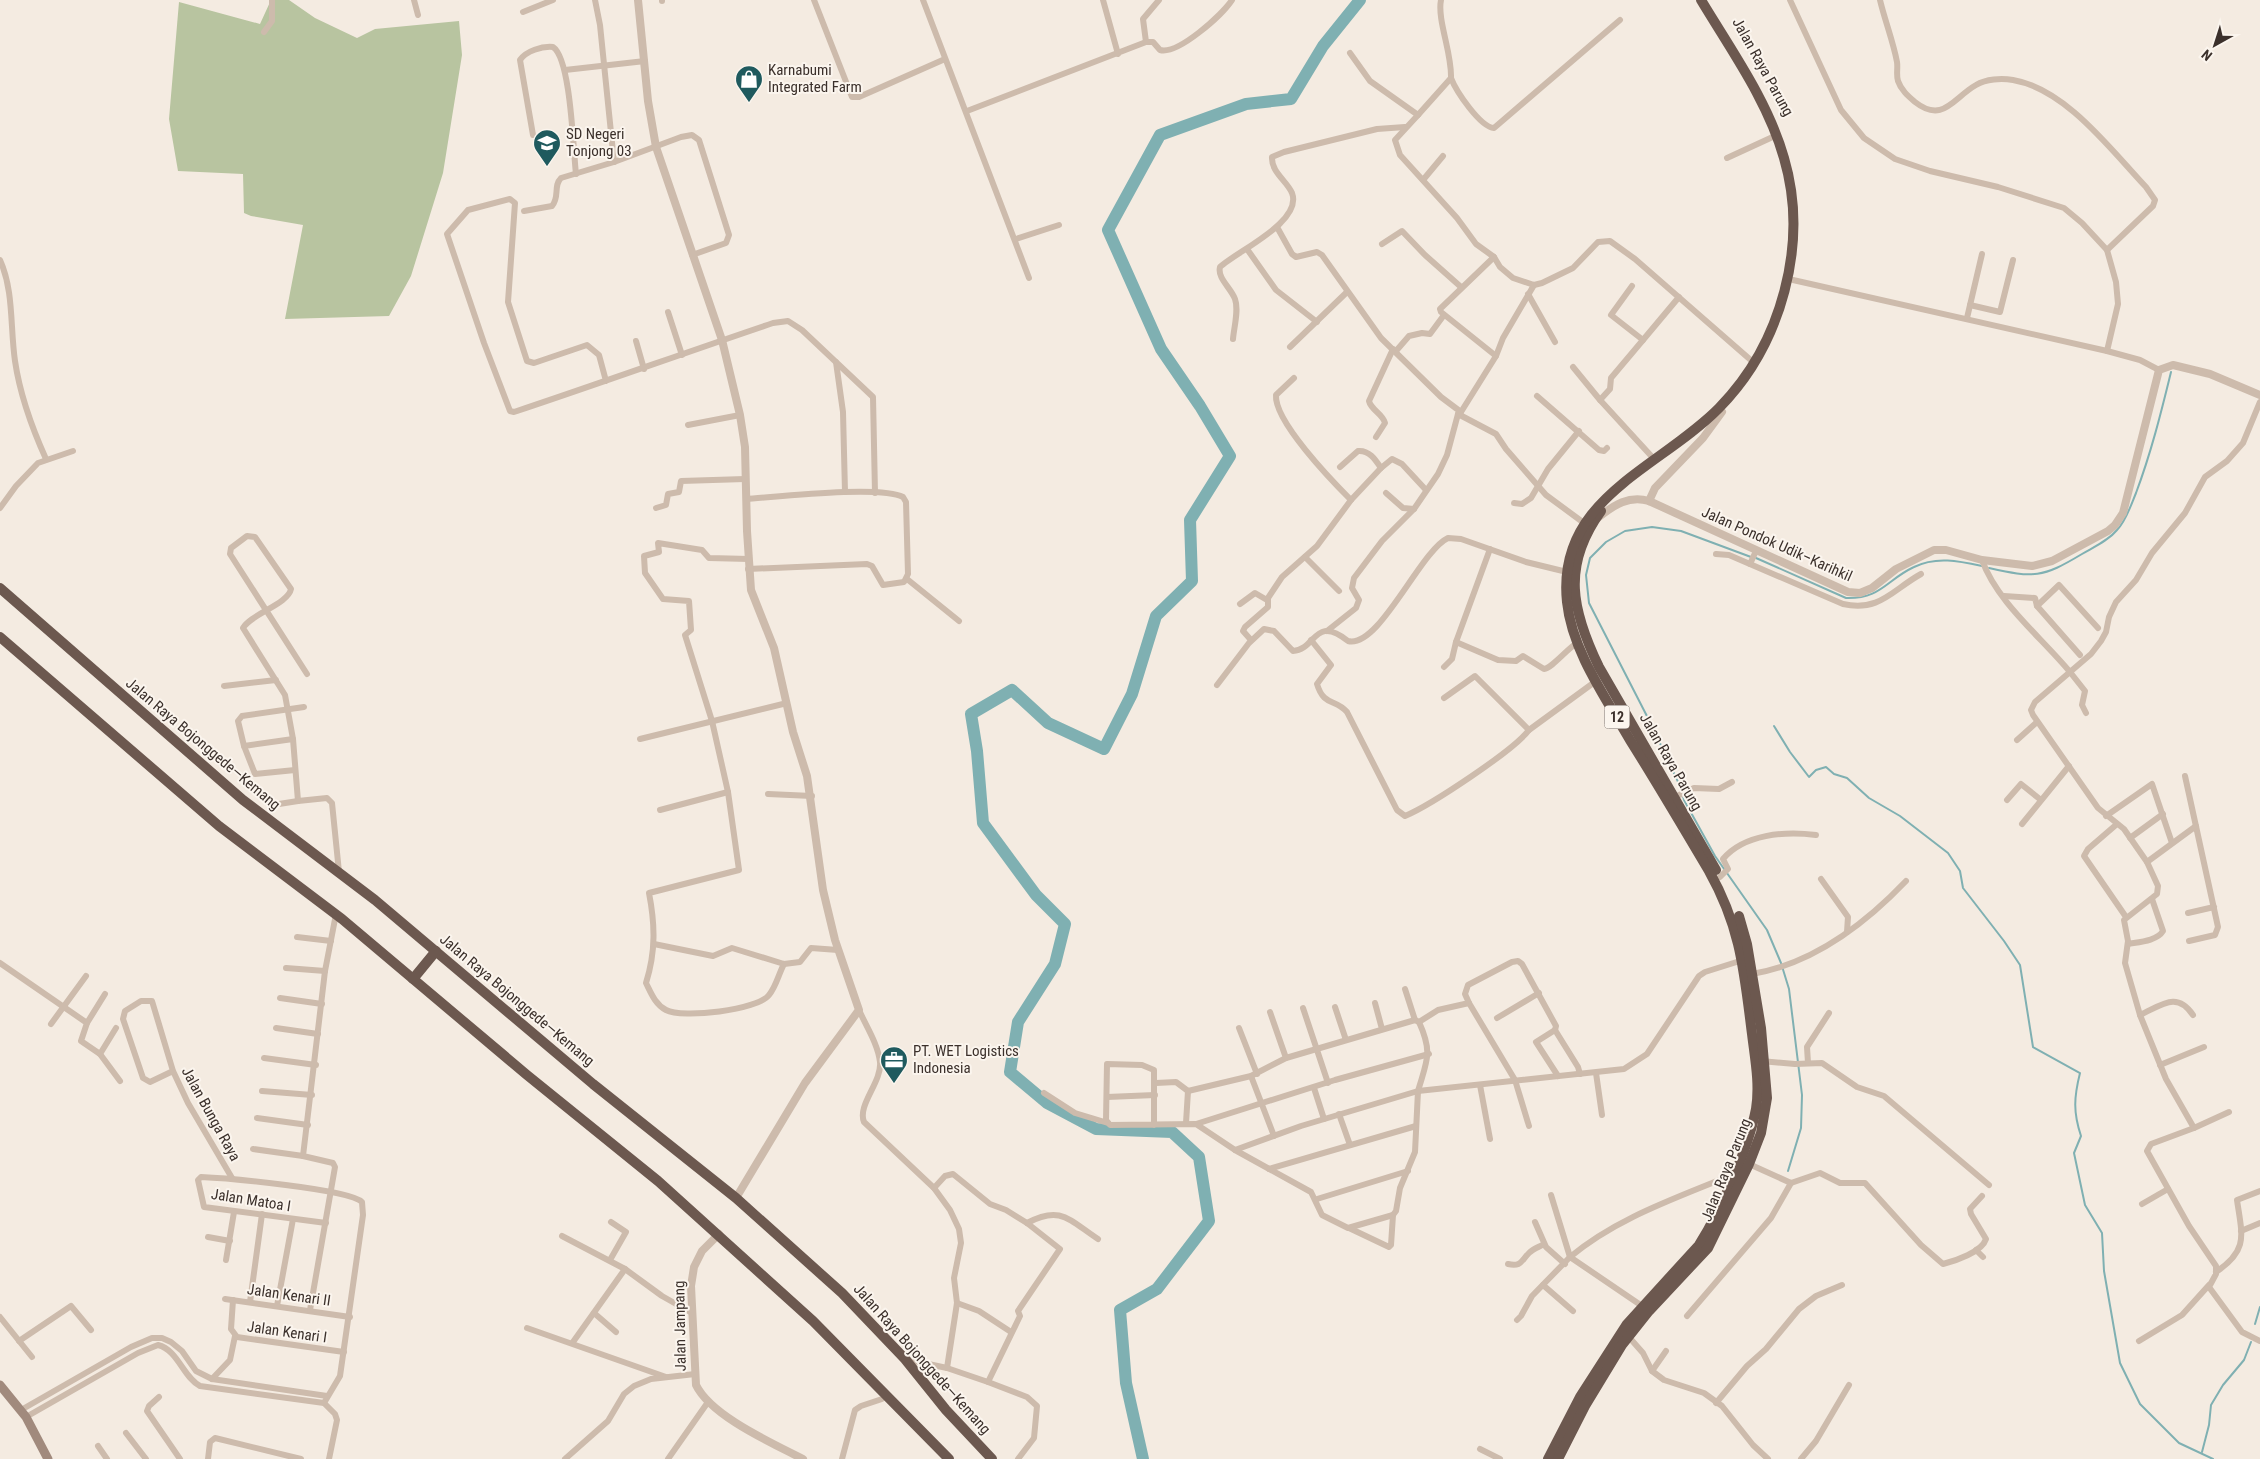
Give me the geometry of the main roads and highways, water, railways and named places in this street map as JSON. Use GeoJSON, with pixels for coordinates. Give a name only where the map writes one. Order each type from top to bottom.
{"type":"FeatureCollection","features":[{"type":"Feature","properties":{"kind":"highway","name":"Jalan Raya Parung"},"geometry":{"type":"LineString","coordinates":[[1558,1459],[1585,1406],[1645,1308],[1708,1248],[1749,1164],[1766,1109],[1752,974],[1740,919],[1724,873],[1679,795],[1637,742],[1596,681],[1578,642],[1567,603],[1567,572],[1570,556],[1584,523],[1604,500],[1654,459],[1693,431],[1719,408],[1753,362],[1780,308],[1792,253],[1791,190],[1776,135],[1757,93],[1701,0]]}},
{"type":"Feature","properties":{"kind":"highway","name":"Jalan Raya Parung"},"geometry":{"type":"LineString","coordinates":[[1548,1459],[1598,1367],[1699,1245],[1726,1197],[1751,1129],[1756,1108],[1760,1061],[1743,960],[1734,923],[1725,900],[1637,742],[1599,667],[1584,635],[1577,614],[1574,589],[1576,566],[1584,541],[1596,519],[1620,492],[1696,436],[1722,412],[1753,374],[1769,345],[1785,312],[1793,280],[1798,224],[1797,190],[1790,156],[1779,125],[1763,92],[1707,0]]}},
{"type":"Feature","properties":{"kind":"highway","name":"Jalan Raya Bojonggede—Kemang"},"geometry":{"type":"LineString","coordinates":[[0,588],[243,800],[339,873],[436,951],[593,1084],[736,1198],[842,1293],[905,1359],[946,1410],[992,1459]]}},
{"type":"Feature","properties":{"kind":"highway"},"geometry":{"type":"LineString","coordinates":[[0,637],[219,826],[336,914],[719,1234],[812,1321],[949,1459]]}},
{"type":"Feature","properties":{"kind":"highway"},"geometry":{"type":"LineString","coordinates":[[413,979],[436,951]]}},
{"type":"Feature","properties":{"kind":"main road"},"geometry":{"type":"LineString","coordinates":[[0,1385],[23,1414],[48,1459]]}},
{"type":"Feature","properties":{"kind":"waterway"},"geometry":{"type":"LineString","coordinates":[[1143,1459],[1126,1383],[1120,1310],[1157,1289],[1209,1221],[1199,1157],[1172,1132],[1096,1129],[1047,1103],[1010,1072],[1018,1022],[1055,964],[1065,924],[1036,895],[983,823],[977,751],[971,714],[1012,690],[1048,723],[1104,749],[1132,694],[1156,616],[1192,581],[1190,520],[1230,456],[1200,406],[1161,349],[1108,230],[1160,135],[1246,104],[1291,99],[1323,46],[1360,0]]}},
{"type":"Feature","properties":{"kind":"waterway"},"geometry":{"type":"LineString","coordinates":[[1989,568],[2028,574],[2047,572],[2101,544],[2113,534],[2126,518],[2141,478],[2171,372]]}},
{"type":"Feature","properties":{"kind":"waterway"},"geometry":{"type":"LineString","coordinates":[[1751,557],[1681,531],[1652,527],[1625,531],[1606,542],[1590,558],[1586,575],[1589,603],[1651,724],[1680,786],[1684,800],[1715,856],[1767,930],[1781,963],[1789,989],[1802,1095],[1801,1128],[1788,1171]]}},
{"type":"Feature","properties":{"kind":"waterway"},"geometry":{"type":"LineString","coordinates":[[1756,558],[1846,598],[1876,592],[1904,572],[1922,564],[1956,561],[1982,566]]}},
{"type":"Feature","properties":{"kind":"waterway"},"geometry":{"type":"LineString","coordinates":[[1774,726],[1790,752],[1809,777],[1816,770],[1826,767],[1834,774],[1847,778],[1869,798],[1900,816],[1948,853],[1960,871],[1963,888],[2020,965],[2033,1047],[2080,1073],[2075,1104],[2081,1136],[2074,1153],[2085,1205],[2102,1233],[2104,1271],[2120,1363],[2140,1404],[2179,1443],[2213,1459]]}},
{"type":"Feature","properties":{"kind":"waterway"},"geometry":{"type":"LineString","coordinates":[[2255,1324],[2260,1307]]}},
{"type":"Feature","properties":{"kind":"waterway"},"geometry":{"type":"LineString","coordinates":[[2202,1452],[2209,1425],[2211,1405],[2223,1385],[2244,1360],[2251,1342]]}},
{"type":"Feature","properties":{"kind":"place","name":"Karnabumi Integrated Farm"},"geometry":{"type":"Point","coordinates":[749,103]}},
{"type":"Feature","properties":{"kind":"place","name":"SD Negeri Tonjong 03"},"geometry":{"type":"Point","coordinates":[547,167]}},
{"type":"Feature","properties":{"kind":"place","name":"PT. WET Logistics Indonesia"},"geometry":{"type":"Point","coordinates":[894,1084]}}]}
